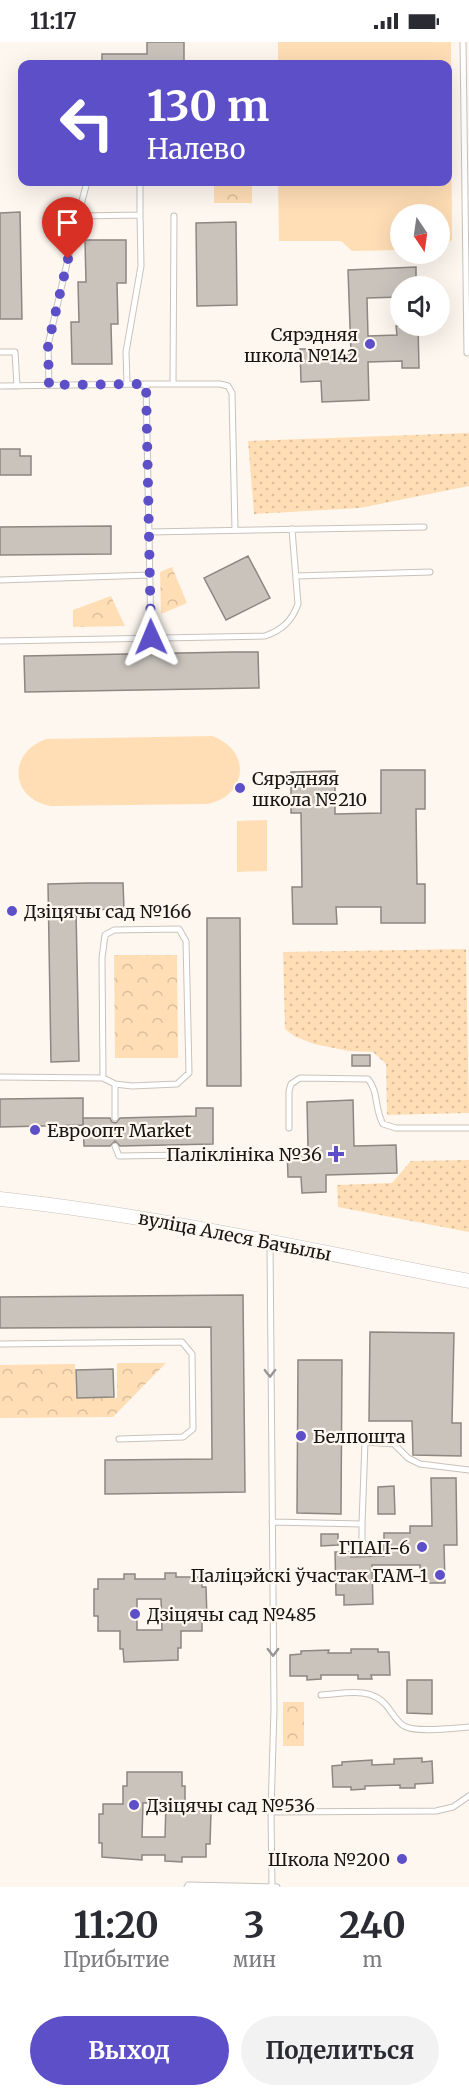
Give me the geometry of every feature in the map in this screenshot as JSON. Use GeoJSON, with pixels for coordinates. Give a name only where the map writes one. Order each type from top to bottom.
{"type":"FeatureCollection","features":[{"type":"Feature","properties":{"kind":"street","name":"вуліца Алеся Бачылы"},"geometry":{"type":"LineString","coordinates":[[0,1199],[81,1208],[469,1281]]}},
{"type":"Feature","properties":{"kind":"lane"},"geometry":{"type":"LineString","coordinates":[[463,42],[467,352],[469,352]]}},
{"type":"Feature","properties":{"kind":"lane"},"geometry":{"type":"LineString","coordinates":[[49,385],[48,345],[86,186]]}},
{"type":"Feature","properties":{"kind":"lane"},"geometry":{"type":"LineString","coordinates":[[127,384],[126,352],[141,266],[140,186]]}},
{"type":"Feature","properties":{"kind":"lane"},"geometry":{"type":"LineString","coordinates":[[78,216],[140,215]]}},
{"type":"Feature","properties":{"kind":"lane"},"geometry":{"type":"LineString","coordinates":[[173,383],[174,216]]}},
{"type":"Feature","properties":{"kind":"lane"},"geometry":{"type":"LineString","coordinates":[[0,352],[15,352],[17,386]]}},
{"type":"Feature","properties":{"kind":"lane"},"geometry":{"type":"LineString","coordinates":[[0,386],[173,383],[228,386],[232,393],[235,530]]}},
{"type":"Feature","properties":{"kind":"lane"},"geometry":{"type":"LineString","coordinates":[[146,384],[151,637]]}},
{"type":"Feature","properties":{"kind":"lane"},"geometry":{"type":"LineString","coordinates":[[149,532],[424,527]]}},
{"type":"Feature","properties":{"kind":"lane"},"geometry":{"type":"LineString","coordinates":[[0,641],[265,636],[287,624],[298,604],[292,529]]}},
{"type":"Feature","properties":{"kind":"lane"},"geometry":{"type":"LineString","coordinates":[[296,576],[430,572]]}},
{"type":"Feature","properties":{"kind":"lane"},"geometry":{"type":"LineString","coordinates":[[0,580],[150,575]]}},
{"type":"Feature","properties":{"kind":"lane"},"geometry":{"type":"LineString","coordinates":[[0,1077],[103,1078],[115,1084],[132,1086],[177,1084],[189,1073],[186,941],[179,929],[114,930],[105,935],[102,958],[103,1078]]}},
{"type":"Feature","properties":{"kind":"lane"},"geometry":{"type":"LineString","coordinates":[[289,1128],[289,1091],[291,1084],[300,1078],[368,1079],[374,1087],[377,1114],[383,1124],[396,1128],[469,1128]]}},
{"type":"Feature","properties":{"kind":"lane"},"geometry":{"type":"LineString","coordinates":[[115,1084],[115,1118]]}},
{"type":"Feature","properties":{"kind":"lane"},"geometry":{"type":"LineString","coordinates":[[115,1146],[119,1156],[189,1155]]}},
{"type":"Feature","properties":{"kind":"lane"},"geometry":{"type":"LineString","coordinates":[[270,1242],[274,1708],[271,1812],[272,1887]]}},
{"type":"Feature","properties":{"kind":"lane"},"geometry":{"type":"LineString","coordinates":[[0,1344],[182,1342],[192,1354],[193,1430],[183,1437],[119,1439]]}},
{"type":"Feature","properties":{"kind":"lane"},"geometry":{"type":"LineString","coordinates":[[362,1540],[365,1442],[394,1444],[408,1458],[420,1464],[469,1470]]}},
{"type":"Feature","properties":{"kind":"lane"},"geometry":{"type":"LineString","coordinates":[[272,1522],[362,1524]]}},
{"type":"Feature","properties":{"kind":"lane"},"geometry":{"type":"LineString","coordinates":[[321,1695],[362,1692],[379,1696],[404,1726],[414,1729],[469,1727]]}},
{"type":"Feature","properties":{"kind":"lane"},"geometry":{"type":"LineString","coordinates":[[271,1812],[436,1811],[453,1807],[469,1796]]}},
{"type":"Feature","properties":{"kind":"lane"},"geometry":{"type":"LineString","coordinates":[[188,1887],[188,1885],[277,1887]]}},
{"type":"Feature","properties":{"kind":"green space"},"geometry":{"type":"Polygon","coordinates":[[[278,42],[451,42],[451,60],[278,60],[278,42]]]}},
{"type":"Feature","properties":{"kind":"green space"},"geometry":{"type":"Polygon","coordinates":[[[214,186],[252,186],[252,203],[214,203],[214,186]]]}},
{"type":"Feature","properties":{"kind":"green space"},"geometry":{"type":"Polygon","coordinates":[[[278,186],[452,186],[452,240],[450,241],[450,204],[390,204],[390,250],[352,251],[341,241],[279,241],[278,186]]]}},
{"type":"Feature","properties":{"kind":"green space"},"geometry":{"type":"Polygon","coordinates":[[[469,433],[469,486],[360,508],[254,514],[248,441],[469,433]]]}},
{"type":"Feature","properties":{"kind":"green space"},"geometry":{"type":"Polygon","coordinates":[[[172,567],[187,603],[161,614],[160,572],[172,567]]]}},
{"type":"Feature","properties":{"kind":"green space"},"geometry":{"type":"Polygon","coordinates":[[[111,596],[125,626],[73,627],[73,610],[111,596]]]}},
{"type":"Feature","properties":{"kind":"green space"},"geometry":{"type":"Polygon","coordinates":[[[212,736],[234,751],[240,772],[231,792],[207,804],[51,806],[37,802],[27,795],[18,775],[25,754],[33,746],[46,739],[212,736]]]}},
{"type":"Feature","properties":{"kind":"green space"},"geometry":{"type":"Polygon","coordinates":[[[267,820],[267,871],[237,872],[237,821],[267,820]]]}},
{"type":"Feature","properties":{"kind":"green space"},"geometry":{"type":"Polygon","coordinates":[[[466,949],[469,1113],[387,1115],[386,1064],[373,1052],[349,1051],[314,1044],[294,1036],[285,1029],[283,952],[466,949]]]}},
{"type":"Feature","properties":{"kind":"green space"},"geometry":{"type":"Polygon","coordinates":[[[114,955],[177,955],[178,1058],[115,1058],[114,955]]]}},
{"type":"Feature","properties":{"kind":"green space"},"geometry":{"type":"Polygon","coordinates":[[[469,1160],[469,1232],[338,1207],[337,1185],[392,1183],[411,1161],[469,1160]]]}},
{"type":"Feature","properties":{"kind":"green space"},"geometry":{"type":"Polygon","coordinates":[[[117,1363],[166,1363],[113,1417],[0,1418],[0,1365],[75,1364],[76,1398],[117,1398],[117,1363]]]}},
{"type":"Feature","properties":{"kind":"green space"},"geometry":{"type":"Polygon","coordinates":[[[283,1702],[304,1702],[304,1746],[283,1746],[283,1702]]]}},
{"type":"Feature","properties":{"kind":"building"},"geometry":{"type":"Polygon","coordinates":[[[147,42],[184,42],[184,60],[102,60],[102,54],[147,54],[147,42]]]}},
{"type":"Feature","properties":{"kind":"building"},"geometry":{"type":"Polygon","coordinates":[[[20,212],[22,319],[0,319],[0,213],[20,212]]]}},
{"type":"Feature","properties":{"kind":"building"},"geometry":{"type":"Polygon","coordinates":[[[236,222],[237,305],[197,306],[196,223],[236,222]]]}},
{"type":"Feature","properties":{"kind":"building"},"geometry":{"type":"Polygon","coordinates":[[[85,240],[126,240],[126,283],[117,283],[118,324],[111,324],[112,364],[72,364],[71,322],[79,322],[78,282],[86,282],[85,240]]]}},
{"type":"Feature","properties":{"kind":"building"},"geometry":{"type":"Polygon","coordinates":[[[416,267],[416,276],[390,276],[390,297],[367,298],[368,336],[418,336],[419,368],[402,368],[402,361],[368,362],[369,400],[322,402],[321,381],[301,382],[300,349],[320,349],[320,355],[351,354],[348,270],[416,267]]]}},
{"type":"Feature","properties":{"kind":"building"},"geometry":{"type":"Polygon","coordinates":[[[0,449],[20,449],[20,456],[31,456],[31,475],[0,475],[0,449]]]}},
{"type":"Feature","properties":{"kind":"building"},"geometry":{"type":"Polygon","coordinates":[[[111,526],[111,554],[0,555],[0,527],[111,526]]]}},
{"type":"Feature","properties":{"kind":"building"},"geometry":{"type":"Polygon","coordinates":[[[248,556],[270,598],[226,620],[204,578],[248,556]]]}},
{"type":"Feature","properties":{"kind":"building"},"geometry":{"type":"Polygon","coordinates":[[[258,652],[259,688],[25,692],[24,656],[258,652]]]}},
{"type":"Feature","properties":{"kind":"building"},"geometry":{"type":"Polygon","coordinates":[[[381,770],[425,770],[425,809],[416,809],[417,884],[425,884],[425,923],[381,923],[381,907],[336,907],[337,924],[293,924],[292,887],[302,887],[301,813],[291,813],[291,772],[335,771],[335,814],[381,813],[381,770]]]}},
{"type":"Feature","properties":{"kind":"building"},"geometry":{"type":"Polygon","coordinates":[[[123,883],[124,909],[76,910],[79,1061],[51,1062],[48,884],[123,883]]]}},
{"type":"Feature","properties":{"kind":"building"},"geometry":{"type":"Polygon","coordinates":[[[207,918],[240,918],[241,1086],[207,1086],[207,918]]]}},
{"type":"Feature","properties":{"kind":"building"},"geometry":{"type":"Polygon","coordinates":[[[352,1055],[370,1055],[370,1066],[352,1066],[352,1055]]]}},
{"type":"Feature","properties":{"kind":"building"},"geometry":{"type":"Polygon","coordinates":[[[83,1098],[83,1125],[0,1127],[0,1099],[83,1098]]]}},
{"type":"Feature","properties":{"kind":"building"},"geometry":{"type":"Polygon","coordinates":[[[353,1100],[354,1146],[396,1145],[397,1173],[326,1175],[326,1192],[302,1193],[301,1177],[288,1177],[287,1148],[308,1148],[307,1102],[353,1100]]]}},
{"type":"Feature","properties":{"kind":"building"},"geometry":{"type":"Polygon","coordinates":[[[196,1108],[213,1108],[213,1144],[120,1146],[115,1141],[110,1146],[84,1146],[83,1118],[110,1118],[116,1123],[120,1118],[196,1116],[196,1108]]]}},
{"type":"Feature","properties":{"kind":"building"},"geometry":{"type":"Polygon","coordinates":[[[243,1295],[245,1492],[105,1494],[105,1460],[212,1459],[211,1327],[0,1328],[0,1297],[243,1295]]]}},
{"type":"Feature","properties":{"kind":"building"},"geometry":{"type":"Polygon","coordinates":[[[370,1332],[454,1333],[452,1423],[461,1423],[461,1456],[413,1455],[412,1421],[369,1421],[370,1332]]]}},
{"type":"Feature","properties":{"kind":"building"},"geometry":{"type":"Polygon","coordinates":[[[298,1360],[342,1360],[341,1514],[297,1513],[298,1360]]]}},
{"type":"Feature","properties":{"kind":"building"},"geometry":{"type":"Polygon","coordinates":[[[113,1369],[114,1397],[77,1398],[76,1370],[113,1369]]]}},
{"type":"Feature","properties":{"kind":"building"},"geometry":{"type":"Polygon","coordinates":[[[431,1478],[456,1478],[457,1545],[444,1545],[445,1583],[420,1583],[420,1565],[372,1565],[373,1604],[344,1605],[344,1595],[336,1595],[335,1552],[351,1552],[351,1557],[384,1556],[384,1533],[410,1533],[410,1526],[432,1526],[431,1478]]]}},
{"type":"Feature","properties":{"kind":"building"},"geometry":{"type":"Polygon","coordinates":[[[394,1486],[395,1514],[378,1514],[378,1487],[394,1486]]]}},
{"type":"Feature","properties":{"kind":"building"},"geometry":{"type":"Polygon","coordinates":[[[321,1534],[338,1534],[338,1545],[321,1546],[321,1534]]]}},
{"type":"Feature","properties":{"kind":"building"},"geometry":{"type":"Polygon","coordinates":[[[165,1573],[176,1573],[176,1577],[202,1577],[202,1587],[206,1587],[207,1619],[202,1619],[202,1631],[181,1631],[178,1660],[124,1662],[123,1649],[120,1649],[120,1631],[98,1631],[98,1616],[94,1616],[94,1589],[98,1589],[98,1579],[124,1579],[124,1574],[135,1574],[135,1579],[165,1579],[165,1573]],[[137,1599],[137,1630],[162,1630],[161,1599],[137,1599]]]}},
{"type":"Feature","properties":{"kind":"building"},"geometry":{"type":"Polygon","coordinates":[[[351,1649],[378,1649],[378,1652],[389,1652],[390,1675],[371,1675],[372,1679],[358,1679],[358,1675],[321,1675],[321,1679],[307,1680],[307,1676],[290,1676],[290,1655],[301,1654],[301,1651],[329,1650],[328,1653],[351,1653],[351,1649]]]}},
{"type":"Feature","properties":{"kind":"building"},"geometry":{"type":"Polygon","coordinates":[[[407,1680],[432,1680],[432,1714],[407,1713],[407,1680]]]}},
{"type":"Feature","properties":{"kind":"building"},"geometry":{"type":"Polygon","coordinates":[[[422,1758],[422,1762],[432,1761],[433,1783],[415,1784],[415,1788],[400,1788],[400,1785],[365,1786],[365,1789],[351,1790],[351,1787],[333,1787],[332,1766],[342,1765],[342,1762],[372,1760],[372,1765],[394,1764],[394,1759],[422,1758]]]}},
{"type":"Feature","properties":{"kind":"building"},"geometry":{"type":"Polygon","coordinates":[[[127,1772],[182,1772],[185,1803],[206,1804],[206,1812],[211,1812],[210,1844],[206,1844],[206,1857],[182,1857],[182,1862],[165,1861],[165,1855],[142,1855],[142,1860],[102,1857],[102,1843],[99,1843],[99,1814],[103,1814],[103,1804],[123,1804],[123,1786],[127,1786],[127,1772]],[[143,1803],[142,1837],[165,1837],[166,1803],[143,1803]]]}},
{"type":"Feature","properties":{"kind":"place","name":"Сярэдняя школа №142"},"geometry":{"type":"Point","coordinates":[370,344]}},
{"type":"Feature","properties":{"kind":"place","name":"Сярэдняя школа №210"},"geometry":{"type":"Point","coordinates":[240,788]}},
{"type":"Feature","properties":{"kind":"place","name":"Дзіцячы сад №166"},"geometry":{"type":"Point","coordinates":[12,911]}},
{"type":"Feature","properties":{"kind":"place","name":"Евроопт Market"},"geometry":{"type":"Point","coordinates":[35,1130]}},
{"type":"Feature","properties":{"kind":"place","name":"Паліклініка №36"},"geometry":{"type":"Point","coordinates":[336,1154]}},
{"type":"Feature","properties":{"kind":"place","name":"Белпошта"},"geometry":{"type":"Point","coordinates":[301,1436]}},
{"type":"Feature","properties":{"kind":"place","name":"ГПАП-6"},"geometry":{"type":"Point","coordinates":[422,1547]}},
{"type":"Feature","properties":{"kind":"place","name":"Паліцэйскі ўчастак ГАМ-1"},"geometry":{"type":"Point","coordinates":[440,1575]}},
{"type":"Feature","properties":{"kind":"place","name":"Дзіцячы сад №485"},"geometry":{"type":"Point","coordinates":[135,1614]}},
{"type":"Feature","properties":{"kind":"place","name":"Дзіцячы сад №536"},"geometry":{"type":"Point","coordinates":[134,1805]}},
{"type":"Feature","properties":{"kind":"place","name":"Школа №200"},"geometry":{"type":"Point","coordinates":[402,1859]}},
{"type":"Feature","properties":{"kind":"route"},"geometry":{"type":"LineString","coordinates":[[68,259],[48,345],[49,385],[146,384],[151,637]]}}]}
